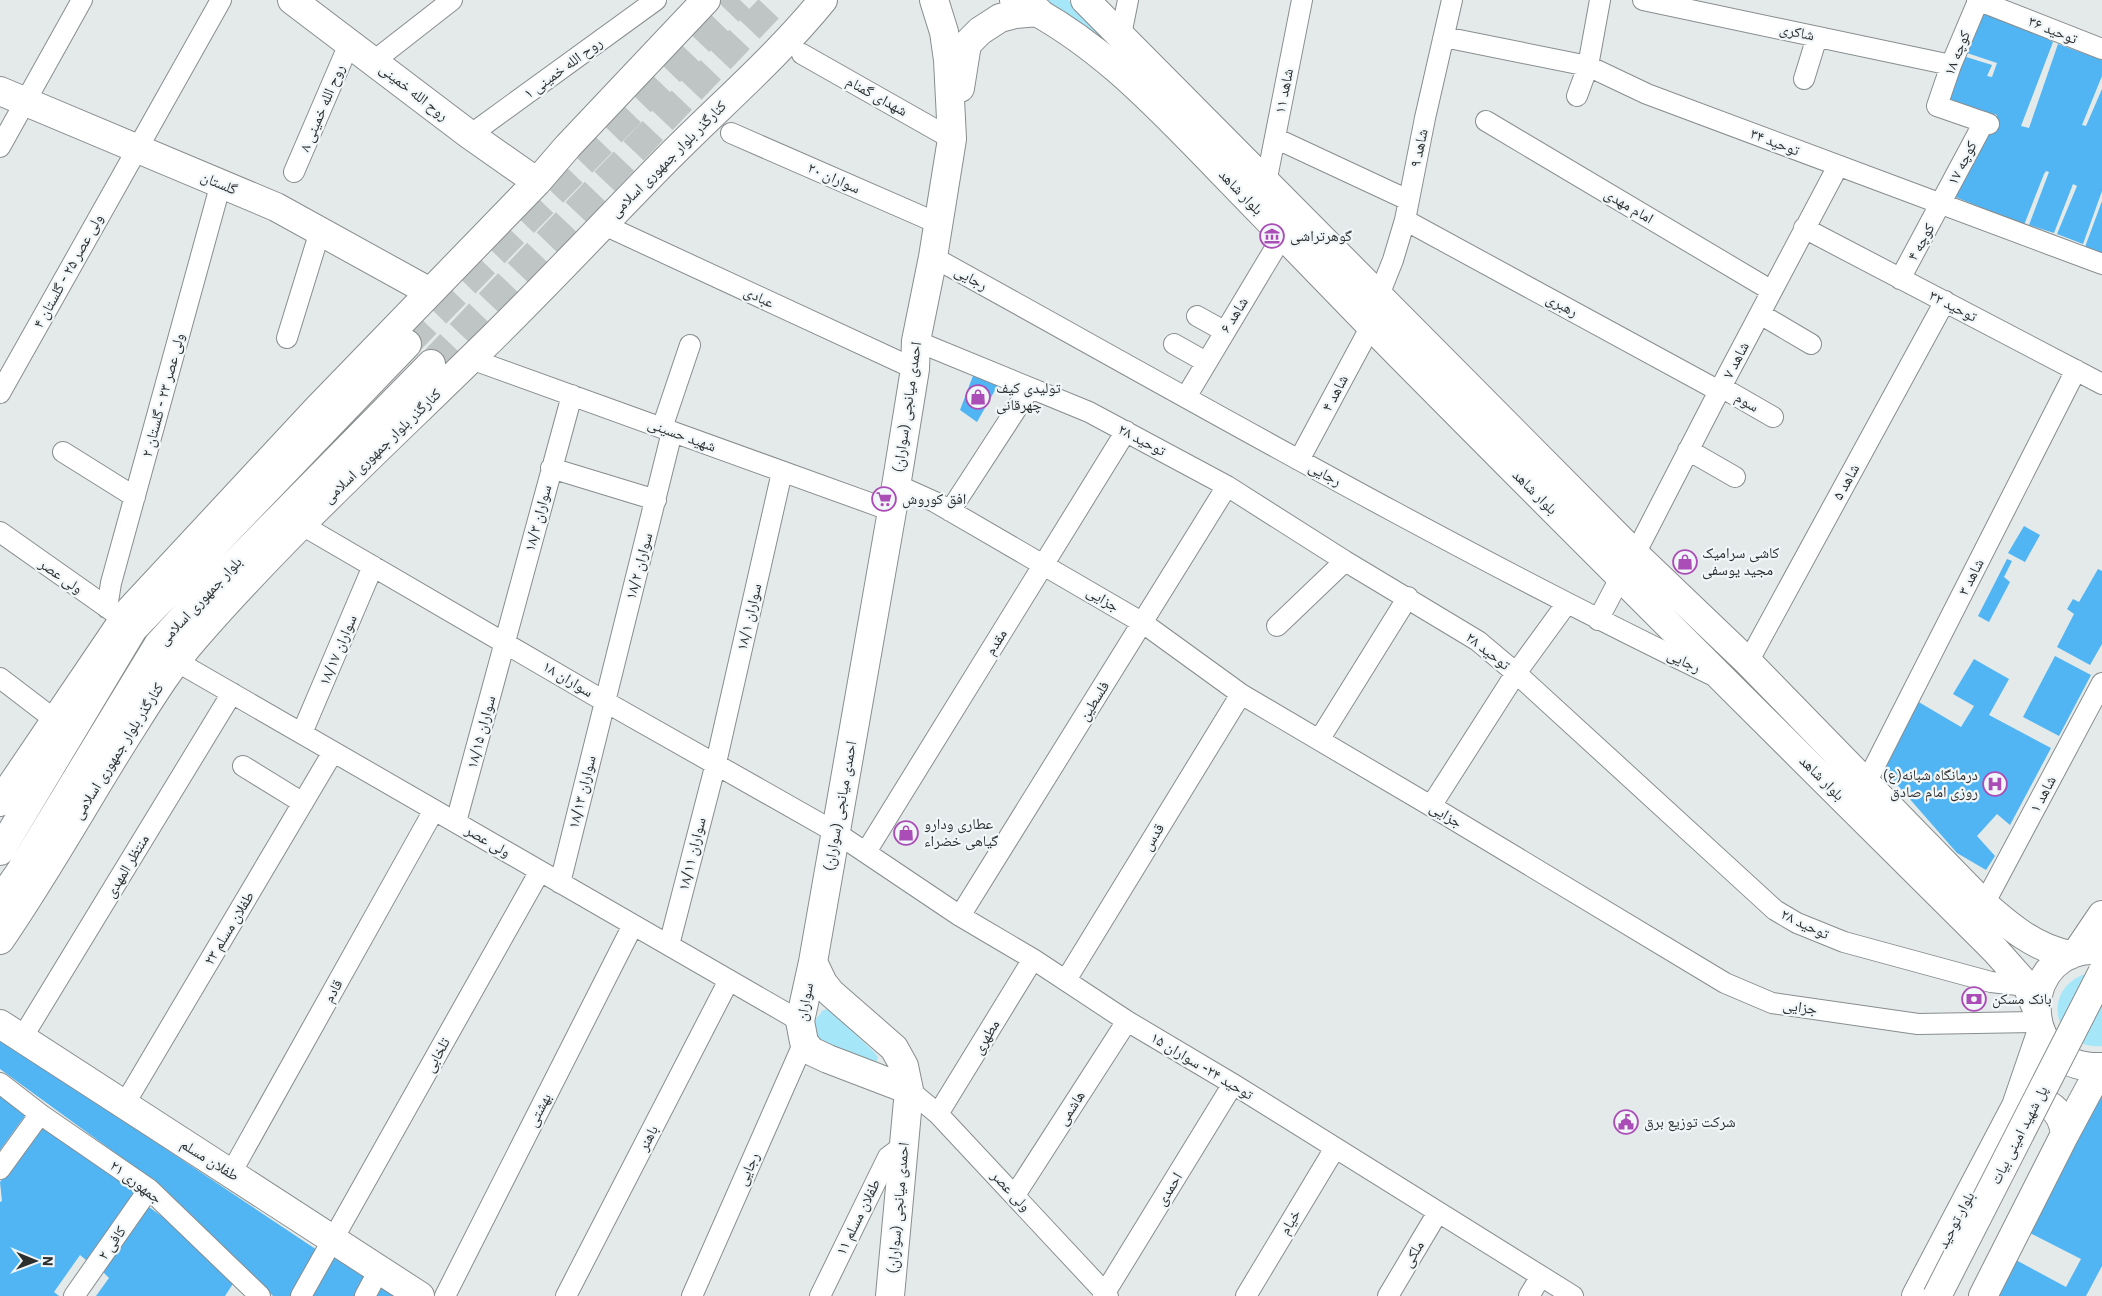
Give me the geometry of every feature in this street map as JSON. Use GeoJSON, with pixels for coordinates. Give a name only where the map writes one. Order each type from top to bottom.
{"type":"FeatureCollection","features":[{"type":"Feature","properties":{"kind":"main road","name":"روح الله خمینی"},"geometry":{"type":"LineString","coordinates":[[292,0],[470,135],[537,182]]}},
{"type":"Feature","properties":{"kind":"main road"},"geometry":{"type":"LineString","coordinates":[[0,802],[55,720],[114,613],[318,408],[537,182],[706,0]]}},
{"type":"Feature","properties":{"kind":"main road","name":"کنارگذر بلوار جمهوری اسلامی"},"geometry":{"type":"LineString","coordinates":[[0,940],[27,901],[88,798],[169,669],[176,661],[240,589],[302,525],[471,359],[602,224],[784,45],[823,0]]}},
{"type":"Feature","properties":{"kind":"main road","name":"احمدی میانجی (سواران)"},"geometry":{"type":"LineString","coordinates":[[890,1296],[910,1090],[904,1066],[894,1048],[831,993],[822,983],[812,962],[892,511],[915,369],[916,341],[933,257],[952,138],[948,60],[944,32],[934,0]]}},
{"type":"Feature","properties":{"kind":"main road","name":"بلوار شاهد"},"geometry":{"type":"LineString","coordinates":[[1014,0],[1039,12],[1097,51],[1148,96],[1371,326],[1620,578],[1999,954],[2035,1012],[2048,1046],[2059,1056],[2079,1065],[2102,1067]]}},
{"type":"Feature","properties":{"kind":"main road","name":"بلوار شاهد"},"geometry":{"type":"LineString","coordinates":[[1085,0],[1122,35],[1266,183],[1635,554],[1748,662],[1984,904],[2014,929],[2052,951],[2083,952]]}},
{"type":"Feature","properties":{"kind":"main road"},"geometry":{"type":"LineString","coordinates":[[952,138],[967,44],[980,31],[1000,18],[1015,14],[1039,12]]}},
{"type":"Feature","properties":{"kind":"main road","name":"گلستان"},"geometry":{"type":"LineString","coordinates":[[0,91],[276,207],[430,292]]}},
{"type":"Feature","properties":{"kind":"main road","name":"بلوار جمهوری اسلامی"},"geometry":{"type":"LineString","coordinates":[[0,851],[133,629],[407,344]]}},
{"type":"Feature","properties":{"kind":"main road","name":"بلوار جمهوری اسلامی"},"geometry":{"type":"LineString","coordinates":[[0,901],[20,872],[158,645],[200,599],[431,364]]}},
{"type":"Feature","properties":{"kind":"main road"},"geometry":{"type":"LineString","coordinates":[[20,872],[88,798]]}},
{"type":"Feature","properties":{"kind":"main road"},"geometry":{"type":"LineString","coordinates":[[2083,952],[2102,914]]}},
{"type":"Feature","properties":{"kind":"main road"},"geometry":{"type":"LineString","coordinates":[[1999,954],[2015,959],[2023,952],[2022,939],[2014,929]]}},
{"type":"Feature","properties":{"kind":"main road","name":"بلوار توحید"},"geometry":{"type":"LineString","coordinates":[[1916,1296],[2016,1106],[2042,982],[2049,970],[2083,952]]}},
{"type":"Feature","properties":{"kind":"main road","name":"سواران"},"geometry":{"type":"LineString","coordinates":[[802,1031],[812,962]]}},
{"type":"Feature","properties":{"kind":"main road","name":"پل شهید امینی بیات"},"geometry":{"type":"LineString","coordinates":[[1937,1296],[2102,973]]}},
{"type":"Feature","properties":{"kind":"main road","name":"پل شهید امینی بیات"},"geometry":{"type":"LineString","coordinates":[[1955,1296],[2102,1010]]}},
{"type":"Feature","properties":{"kind":"main road","name":"طفلان مسلم"},"geometry":{"type":"LineString","coordinates":[[11,1031],[420,1296]]}},
{"type":"Feature","properties":{"kind":"main road"},"geometry":{"type":"LineString","coordinates":[[802,1031],[811,1051],[828,1060],[910,1090]]}},
{"type":"Feature","properties":{"kind":"main road"},"geometry":{"type":"LineString","coordinates":[[1983,1296],[2065,1134],[2102,1067]]}},
{"type":"Feature","properties":{"kind":"main road"},"geometry":{"type":"LineString","coordinates":[[2016,1106],[2038,1101],[2049,1105],[2058,1112],[2065,1134]]}},
{"type":"Feature","properties":{"kind":"street"},"geometry":{"type":"LineString","coordinates":[[0,147],[82,0]]}},
{"type":"Feature","properties":{"kind":"street","name":"ولی عصر ۲۵ - گلستان ۴"},"geometry":{"type":"LineString","coordinates":[[0,393],[221,0]]}},
{"type":"Feature","properties":{"kind":"street"},"geometry":{"type":"LineString","coordinates":[[374,61],[452,0]]}},
{"type":"Feature","properties":{"kind":"street","name":"روح الله خمینی ۱"},"geometry":{"type":"LineString","coordinates":[[470,135],[656,0]]}},
{"type":"Feature","properties":{"kind":"street"},"geometry":{"type":"LineString","coordinates":[[1122,35],[1128,0]]}},
{"type":"Feature","properties":{"kind":"street","name":"شاهد ۱۱"},"geometry":{"type":"LineString","coordinates":[[1266,183],[1302,0]]}},
{"type":"Feature","properties":{"kind":"street","name":"شاهد ۹"},"geometry":{"type":"LineString","coordinates":[[1379,295],[1393,260],[1405,220],[1452,0]]}},
{"type":"Feature","properties":{"kind":"street"},"geometry":{"type":"LineString","coordinates":[[1577,96],[1588,66],[1600,0]]}},
{"type":"Feature","properties":{"kind":"street","name":"شاکری"},"geometry":{"type":"LineString","coordinates":[[1643,0],[1951,65]]}},
{"type":"Feature","properties":{"kind":"street","name":"توحید ۳۶"},"geometry":{"type":"LineString","coordinates":[[1978,0],[2003,5],[2102,49]]}},
{"type":"Feature","properties":{"kind":"street","name":"کوچه ۱۸"},"geometry":{"type":"LineString","coordinates":[[1978,0],[1951,65],[1937,106],[1986,123]]}},
{"type":"Feature","properties":{"kind":"street","name":"توحید ۳۴"},"geometry":{"type":"LineString","coordinates":[[1444,37],[1588,66],[1646,94],[2102,264]]}},
{"type":"Feature","properties":{"kind":"street"},"geometry":{"type":"LineString","coordinates":[[1804,79],[1817,37]]}},
{"type":"Feature","properties":{"kind":"street","name":"روح الله خمینی ۸"},"geometry":{"type":"LineString","coordinates":[[294,172],[350,44]]}},
{"type":"Feature","properties":{"kind":"street","name":"شهدای گمنام"},"geometry":{"type":"LineString","coordinates":[[802,54],[952,138]]}},
{"type":"Feature","properties":{"kind":"street","name":"امام مهدی"},"geometry":{"type":"LineString","coordinates":[[1486,122],[1772,291]]}},
{"type":"Feature","properties":{"kind":"street","name":"کوچه ۱۷"},"geometry":{"type":"LineString","coordinates":[[1941,204],[1986,123]]}},
{"type":"Feature","properties":{"kind":"street","name":"سواران ۲۰"},"geometry":{"type":"LineString","coordinates":[[731,133],[937,224]]}},
{"type":"Feature","properties":{"kind":"street"},"geometry":{"type":"LineString","coordinates":[[1275,138],[1408,200]]}},
{"type":"Feature","properties":{"kind":"street","name":"شاهد ۷"},"geometry":{"type":"LineString","coordinates":[[1635,554],[1838,166]]}},
{"type":"Feature","properties":{"kind":"street","name":"ولی عصر ۲۳ - گلستان ۲"},"geometry":{"type":"LineString","coordinates":[[114,613],[111,583],[221,183]]}},
{"type":"Feature","properties":{"kind":"street","name":"کوچه ۴"},"geometry":{"type":"LineString","coordinates":[[1900,279],[1941,204]]}},
{"type":"Feature","properties":{"kind":"street","name":"رهبری"},"geometry":{"type":"LineString","coordinates":[[1405,220],[1720,389]]}},
{"type":"Feature","properties":{"kind":"street","name":"عبادی"},"geometry":{"type":"LineString","coordinates":[[602,224],[915,369]]}},
{"type":"Feature","properties":{"kind":"street","name":"توحید ۳۲"},"geometry":{"type":"LineString","coordinates":[[1804,228],[2102,384]]}},
{"type":"Feature","properties":{"kind":"street"},"geometry":{"type":"LineString","coordinates":[[287,338],[320,231]]}},
{"type":"Feature","properties":{"kind":"street","name":"شاهد ۶"},"geometry":{"type":"LineString","coordinates":[[1186,397],[1283,235]]}},
{"type":"Feature","properties":{"kind":"street","name":"رجایی"},"geometry":{"type":"LineString","coordinates":[[933,257],[1299,460],[1598,620],[1723,680]]}},
{"type":"Feature","properties":{"kind":"street","name":"شاهد ۵"},"geometry":{"type":"LineString","coordinates":[[1748,662],[1945,302]]}},
{"type":"Feature","properties":{"kind":"street"},"geometry":{"type":"LineString","coordinates":[[1760,314],[1810,344]]}},
{"type":"Feature","properties":{"kind":"street"},"geometry":{"type":"LineString","coordinates":[[1197,316],[1224,332]]}},
{"type":"Feature","properties":{"kind":"street","name":"شاهد ۴"},"geometry":{"type":"LineString","coordinates":[[1299,460],[1371,326]]}},
{"type":"Feature","properties":{"kind":"street","name":"توحید ۲۸"},"geometry":{"type":"LineString","coordinates":[[916,341],[1089,412],[1126,431],[1227,486],[1345,561],[1478,641],[1516,673],[1775,910],[1797,923],[1844,942],[1991,982],[2035,1012]]}},
{"type":"Feature","properties":{"kind":"street"},"geometry":{"type":"LineString","coordinates":[[1174,344],[1206,362]]}},
{"type":"Feature","properties":{"kind":"street","name":"سواران ۱۸/۲"},"geometry":{"type":"LineString","coordinates":[[604,701],[656,500],[667,430],[690,345]]}},
{"type":"Feature","properties":{"kind":"street","name":"شهید حسینی"},"geometry":{"type":"LineString","coordinates":[[471,359],[892,511]]}},
{"type":"Feature","properties":{"kind":"street","name":"شاهد ۳"},"geometry":{"type":"LineString","coordinates":[[1866,783],[2076,370]]}},
{"type":"Feature","properties":{"kind":"street"},"geometry":{"type":"LineString","coordinates":[[950,510],[1030,388]]}},
{"type":"Feature","properties":{"kind":"street","name":"سوم"},"geometry":{"type":"LineString","coordinates":[[1720,389],[1773,417]]}},
{"type":"Feature","properties":{"kind":"street","name":"سواران ۱۸/۳"},"geometry":{"type":"LineString","coordinates":[[506,642],[572,395]]}},
{"type":"Feature","properties":{"kind":"street","name":"مقدم"},"geometry":{"type":"LineString","coordinates":[[866,852],[1126,431]]}},
{"type":"Feature","properties":{"kind":"street"},"geometry":{"type":"LineString","coordinates":[[1688,450],[1735,477]]}},
{"type":"Feature","properties":{"kind":"street"},"geometry":{"type":"LineString","coordinates":[[62,452],[134,497]]}},
{"type":"Feature","properties":{"kind":"street"},"geometry":{"type":"LineString","coordinates":[[551,468],[656,500]]}},
{"type":"Feature","properties":{"kind":"street","name":"سواران ۱۸/۱"},"geometry":{"type":"LineString","coordinates":[[716,763],[782,472]]}},
{"type":"Feature","properties":{"kind":"street","name":"جزایی"},"geometry":{"type":"LineString","coordinates":[[895,484],[950,510],[1044,564],[1142,623],[1241,694],[1725,983],[1772,1003],[1918,1024],[2035,1012]]}},
{"type":"Feature","properties":{"kind":"street","name":"فلسطین"},"geometry":{"type":"LineString","coordinates":[[960,916],[1227,486]]}},
{"type":"Feature","properties":{"kind":"street","name":"سواران ۱۸"},"geometry":{"type":"LineString","coordinates":[[302,525],[506,642],[604,701],[835,832]]}},
{"type":"Feature","properties":{"kind":"street","name":"ولی عصر"},"geometry":{"type":"LineString","coordinates":[[0,532],[114,613]]}},
{"type":"Feature","properties":{"kind":"street"},"geometry":{"type":"LineString","coordinates":[[1277,626],[1345,561]]}},
{"type":"Feature","properties":{"kind":"street","name":"سواران ۱۸/۱۷"},"geometry":{"type":"LineString","coordinates":[[302,733],[373,566]]}},
{"type":"Feature","properties":{"kind":"street"},"geometry":{"type":"LineString","coordinates":[[1598,620],[1620,578]]}},
{"type":"Feature","properties":{"kind":"street"},"geometry":{"type":"LineString","coordinates":[[1319,740],[1408,598]]}},
{"type":"Feature","properties":{"kind":"street"},"geometry":{"type":"LineString","coordinates":[[1431,806],[1516,673],[1567,603]]}},
{"type":"Feature","properties":{"kind":"street","name":"سواران ۱۸/۱۵"},"geometry":{"type":"LineString","coordinates":[[456,822],[506,642]]}},
{"type":"Feature","properties":{"kind":"street","name":"ولی عصر"},"geometry":{"type":"LineString","coordinates":[[176,661],[729,980],[802,1031]]}},
{"type":"Feature","properties":{"kind":"street"},"geometry":{"type":"LineString","coordinates":[[0,678],[55,720]]}},
{"type":"Feature","properties":{"kind":"street","name":"شاهد ۱"},"geometry":{"type":"LineString","coordinates":[[1984,904],[2102,683]]}},
{"type":"Feature","properties":{"kind":"street","name":"منتظر المهدی"},"geometry":{"type":"LineString","coordinates":[[11,1031],[232,693]]}},
{"type":"Feature","properties":{"kind":"street","name":"قدس"},"geometry":{"type":"LineString","coordinates":[[1066,980],[1241,694]]}},
{"type":"Feature","properties":{"kind":"street","name":"سواران ۱۸/۱۳"},"geometry":{"type":"LineString","coordinates":[[560,882],[604,701]]}},
{"type":"Feature","properties":{"kind":"street","name":"طفلان مسلم ۲۳"},"geometry":{"type":"LineString","coordinates":[[124,1105],[334,752]]}},
{"type":"Feature","properties":{"kind":"street","name":"سواران ۱۸/۱۱"},"geometry":{"type":"LineString","coordinates":[[669,945],[716,763]]}},
{"type":"Feature","properties":{"kind":"street"},"geometry":{"type":"LineString","coordinates":[[243,766],[304,803]]}},
{"type":"Feature","properties":{"kind":"street","name":"قادم"},"geometry":{"type":"LineString","coordinates":[[232,1173],[434,810]]}},
{"type":"Feature","properties":{"kind":"street","name":"توحید ۲۴- سواران ۱۵"},"geometry":{"type":"LineString","coordinates":[[835,832],[960,916],[1033,959],[1128,1021],[1233,1084],[1573,1296]]}},
{"type":"Feature","properties":{"kind":"street","name":"تلخابی"},"geometry":{"type":"LineString","coordinates":[[301,1296],[540,871]]}},
{"type":"Feature","properties":{"kind":"street","name":"بهشتی"},"geometry":{"type":"LineString","coordinates":[[445,1296],[633,924]]}},
{"type":"Feature","properties":{"kind":"street","name":"مطهری"},"geometry":{"type":"LineString","coordinates":[[938,1114],[1033,959]]}},
{"type":"Feature","properties":{"kind":"street","name":"باهنر"},"geometry":{"type":"LineString","coordinates":[[566,1296],[729,980]]}},
{"type":"Feature","properties":{"kind":"street","name":"هاشمی"},"geometry":{"type":"LineString","coordinates":[[1015,1195],[1128,1021]]}},
{"type":"Feature","properties":{"kind":"street","name":"رجایی"},"geometry":{"type":"LineString","coordinates":[[692,1296],[802,1031]]}},
{"type":"Feature","properties":{"kind":"street","name":"جمهوری ۲۱"},"geometry":{"type":"LineString","coordinates":[[0,1083],[40,1114],[149,1189],[250,1292]]}},
{"type":"Feature","properties":{"kind":"street","name":"احمدی"},"geometry":{"type":"LineString","coordinates":[[1106,1295],[1233,1084]]}},
{"type":"Feature","properties":{"kind":"street","name":"ولی عصر"},"geometry":{"type":"LineString","coordinates":[[910,1090],[938,1114],[1106,1295]]}},
{"type":"Feature","properties":{"kind":"street"},"geometry":{"type":"LineString","coordinates":[[0,1169],[40,1114]]}},
{"type":"Feature","properties":{"kind":"street","name":"طفلان مسلم ۱۱"},"geometry":{"type":"LineString","coordinates":[[820,1296],[888,1157],[904,1145]]}},
{"type":"Feature","properties":{"kind":"street","name":"خیام"},"geometry":{"type":"LineString","coordinates":[[1246,1296],[1335,1148]]}},
{"type":"Feature","properties":{"kind":"street","name":"کافی ۲"},"geometry":{"type":"LineString","coordinates":[[74,1296],[149,1189]]}},
{"type":"Feature","properties":{"kind":"street","name":"ملکی"},"geometry":{"type":"LineString","coordinates":[[1388,1296],[1438,1212]]}},
{"type":"Feature","properties":{"kind":"street"},"geometry":{"type":"LineString","coordinates":[[365,1296],[379,1270]]}},
{"type":"Feature","properties":{"kind":"street"},"geometry":{"type":"LineString","coordinates":[[1528,1296],[1541,1276]]}},
{"type":"Feature","properties":{"kind":"shaded area"},"geometry":{"type":"Polygon","coordinates":[[[1032,0],[1068,0],[1126,52],[1044,7],[1032,0]]]}},
{"type":"Feature","properties":{"kind":"shaded area"},"geometry":{"type":"Polygon","coordinates":[[[2092,972],[2102,973],[2102,1046],[2085,1044],[2071,1038],[2062,1028],[2058,1015],[2058,1002],[2064,989],[2075,979],[2092,972]]]}},
{"type":"Feature","properties":{"kind":"shaded area"},"geometry":{"type":"Polygon","coordinates":[[[829,1009],[873,1051],[878,1057],[876,1063],[813,1037],[813,1023],[823,1010],[829,1009]]]}},
{"type":"Feature","properties":{"kind":"building"},"geometry":{"type":"Polygon","coordinates":[[[1981,11],[2039,34],[2053,42],[2021,126],[2029,128],[2058,44],[2102,60],[2102,76],[2082,125],[2086,126],[2102,89],[2102,191],[2083,244],[2057,234],[2077,186],[2073,184],[2054,233],[2029,225],[2049,172],[2046,171],[2044,174],[2024,225],[1953,196],[1997,115],[1948,103],[1963,56],[1992,65],[1987,76],[1992,77],[1997,63],[1964,52],[1981,11]]]}},
{"type":"Feature","properties":{"kind":"building"},"geometry":{"type":"Polygon","coordinates":[[[2102,201],[2102,253],[2085,247],[2102,201]]]}},
{"type":"Feature","properties":{"kind":"building","name":"تولیدی کیف چهرقانی"},"geometry":{"type":"Polygon","coordinates":[[[974,373],[998,385],[977,422],[960,410],[974,373]]]}},
{"type":"Feature","properties":{"kind":"building"},"geometry":{"type":"Polygon","coordinates":[[[2024,526],[2040,535],[2025,562],[2008,553],[2024,526]]]}},
{"type":"Feature","properties":{"kind":"building"},"geometry":{"type":"Polygon","coordinates":[[[2007,559],[2012,561],[2004,577],[2010,582],[1989,622],[1978,616],[2007,559]]]}},
{"type":"Feature","properties":{"kind":"building"},"geometry":{"type":"Polygon","coordinates":[[[2098,569],[2102,571],[2102,644],[2090,665],[2057,647],[2074,614],[2067,609],[2073,599],[2079,602],[2098,569]]]}},
{"type":"Feature","properties":{"kind":"building"},"geometry":{"type":"Polygon","coordinates":[[[2055,656],[2091,675],[2059,736],[2023,717],[2055,656]]]}},
{"type":"Feature","properties":{"kind":"building"},"geometry":{"type":"Polygon","coordinates":[[[1974,659],[2009,679],[1989,715],[2051,748],[2010,825],[1997,814],[1977,836],[1995,856],[1986,870],[1957,853],[1880,765],[1917,701],[1961,727],[1974,706],[1953,694],[1974,659]]]}},
{"type":"Feature","properties":{"kind":"building"},"geometry":{"type":"Polygon","coordinates":[[[0,1041],[112,1113],[317,1250],[293,1296],[273,1296],[158,1184],[0,1069],[0,1041]]]}},
{"type":"Feature","properties":{"kind":"building"},"geometry":{"type":"Polygon","coordinates":[[[2102,1087],[2102,1266],[2086,1296],[1997,1296],[2016,1260],[2066,1287],[2081,1259],[2030,1233],[2102,1087]]]}},
{"type":"Feature","properties":{"kind":"building"},"geometry":{"type":"Polygon","coordinates":[[[0,1094],[27,1113],[0,1150],[0,1094]]]}},
{"type":"Feature","properties":{"kind":"building"},"geometry":{"type":"Polygon","coordinates":[[[43,1128],[132,1186],[134,1194],[86,1260],[80,1255],[54,1292],[59,1296],[0,1296],[0,1202],[2,1201],[0,1182],[43,1128]]]}},
{"type":"Feature","properties":{"kind":"building"},"geometry":{"type":"Polygon","coordinates":[[[149,1207],[174,1225],[236,1279],[225,1296],[96,1296],[109,1278],[101,1270],[149,1207]]]}},
{"type":"Feature","properties":{"kind":"building"},"geometry":{"type":"Polygon","coordinates":[[[333,1257],[371,1279],[360,1296],[311,1296],[333,1257]]]}},
{"type":"Feature","properties":{"kind":"building"},"geometry":{"type":"Polygon","coordinates":[[[377,1283],[397,1296],[370,1296],[377,1283]]]}},
{"type":"Feature","properties":{"kind":"tunnel"},"geometry":{"type":"LineString","coordinates":[[407,344],[740,0]]}},
{"type":"Feature","properties":{"kind":"tunnel"},"geometry":{"type":"LineString","coordinates":[[431,364],[777,0]]}},
{"type":"Feature","properties":{"kind":"place","name":"گوهرتراشی"},"geometry":{"type":"Point","coordinates":[1272,236]}},
{"type":"Feature","properties":{"kind":"place","name":"تولیدی کیف چهرقانی"},"geometry":{"type":"Point","coordinates":[978,397]}},
{"type":"Feature","properties":{"kind":"place","name":"افق کوروش"},"geometry":{"type":"Point","coordinates":[884,499]}},
{"type":"Feature","properties":{"kind":"place","name":"کاشی سرامیک مجید یوسفی"},"geometry":{"type":"Point","coordinates":[1685,562]}},
{"type":"Feature","properties":{"kind":"place","name":"(ع)درمانگاه شبانه روزی امام صادق"},"geometry":{"type":"Point","coordinates":[1995,784]}},
{"type":"Feature","properties":{"kind":"place","name":"عطاری ودارو گیاهی خضراء"},"geometry":{"type":"Point","coordinates":[906,833]}},
{"type":"Feature","properties":{"kind":"place","name":"بانک مسکن"},"geometry":{"type":"Point","coordinates":[1974,999]}},
{"type":"Feature","properties":{"kind":"place","name":"شرکت توزیع برق"},"geometry":{"type":"Point","coordinates":[1626,1122]}}]}
